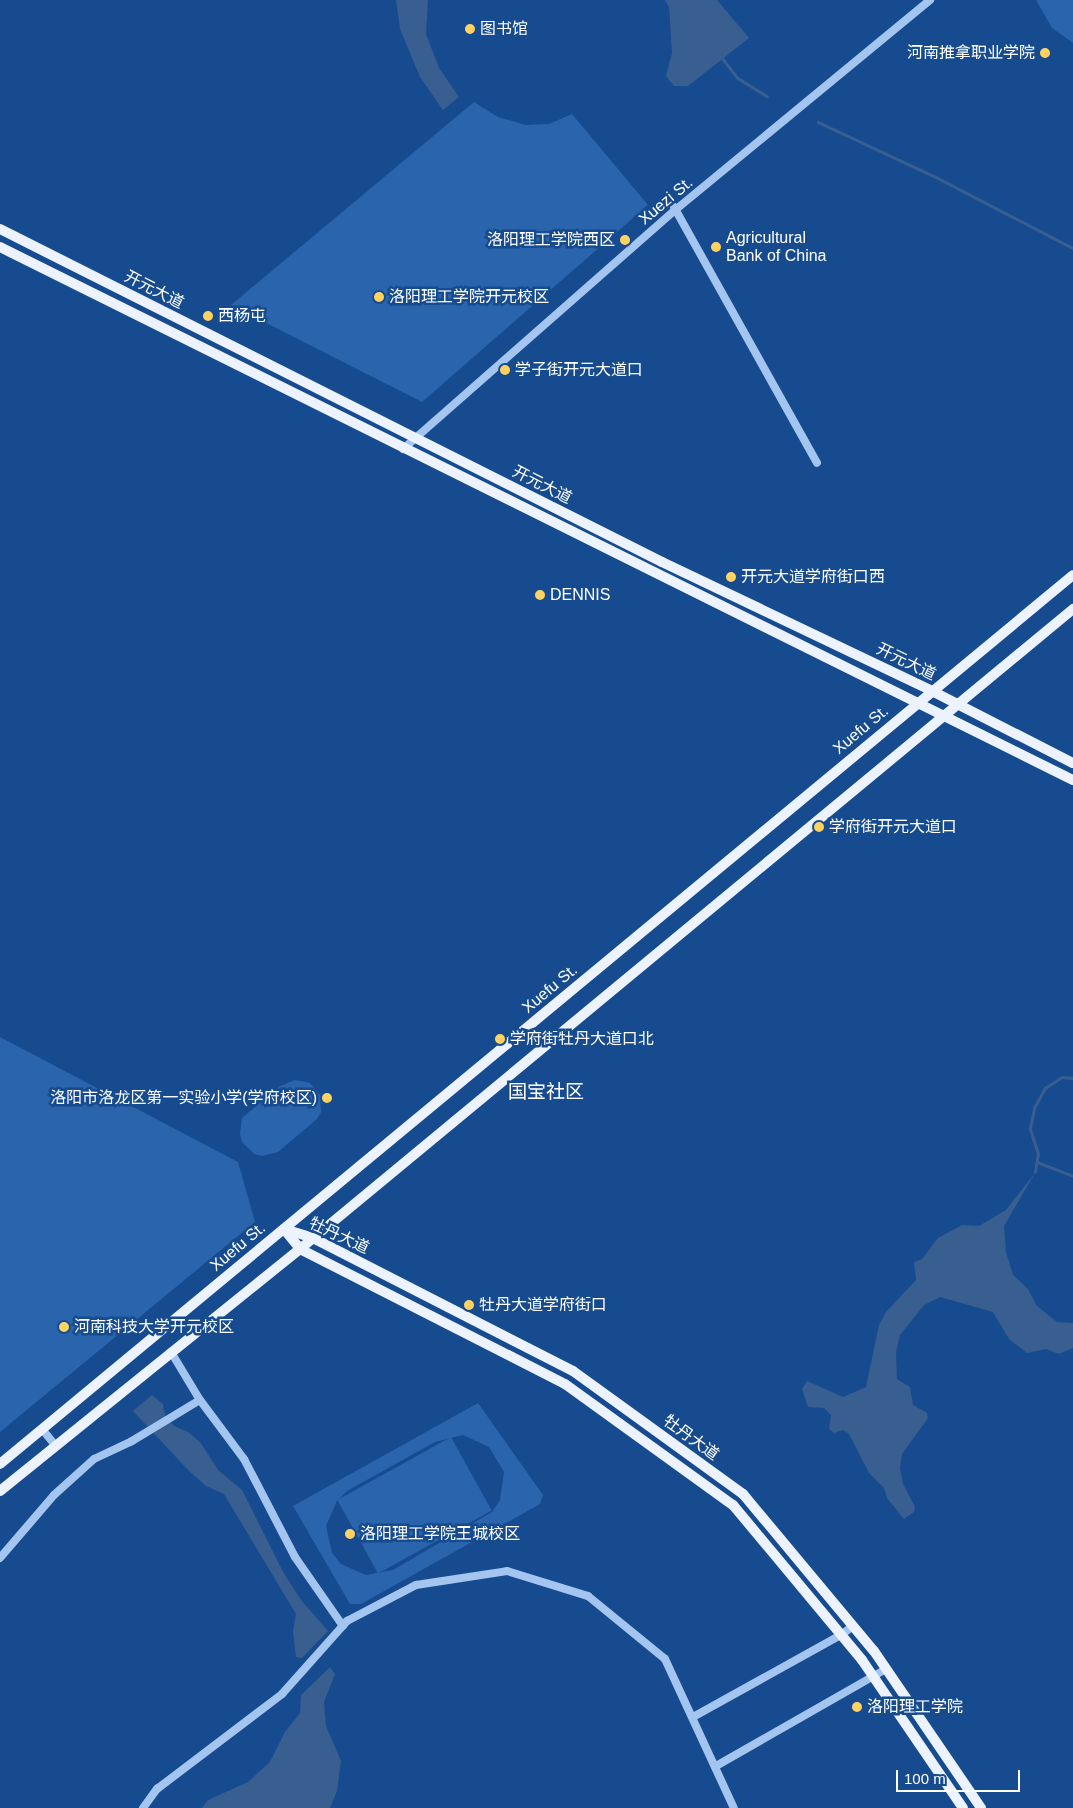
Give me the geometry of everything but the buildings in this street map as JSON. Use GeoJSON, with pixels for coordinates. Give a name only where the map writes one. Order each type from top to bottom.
{"type":"FeatureCollection","features":[{"type":"Feature","properties":{"kind":"main road","name":"开元大道"},"geometry":{"type":"LineString","coordinates":[[0,230],[662,562],[932,691],[1073,763]]}},
{"type":"Feature","properties":{"kind":"main road","name":"开元大道"},"geometry":{"type":"LineString","coordinates":[[0,247],[1073,780]]}},
{"type":"Feature","properties":{"kind":"main road","name":"Xuefu St."},"geometry":{"type":"LineString","coordinates":[[0,1464],[1073,575]]}},
{"type":"Feature","properties":{"kind":"main road"},"geometry":{"type":"LineString","coordinates":[[0,1491],[300,1249],[942,715],[1073,609]]}},
{"type":"Feature","properties":{"kind":"main road","name":"牡丹大道"},"geometry":{"type":"LineString","coordinates":[[284,1229],[313,1238],[573,1372],[743,1494],[853,1626],[886,1670],[981,1808]]}},
{"type":"Feature","properties":{"kind":"main road","name":"牡丹大道"},"geometry":{"type":"LineString","coordinates":[[284,1229],[300,1249],[565,1384],[733,1505],[841,1635],[874,1678],[963,1808]]}},
{"type":"Feature","properties":{"kind":"street","name":"Xuezi St."},"geometry":{"type":"LineString","coordinates":[[402,448],[675,208],[923,0]]}},
{"type":"Feature","properties":{"kind":"street","name":"Xuezi St."},"geometry":{"type":"LineString","coordinates":[[675,208],[930,0]]}},
{"type":"Feature","properties":{"kind":"street"},"geometry":{"type":"LineString","coordinates":[[675,208],[817,463]]}},
{"type":"Feature","properties":{"kind":"street"},"geometry":{"type":"LineString","coordinates":[[171,1352],[200,1400],[244,1459],[295,1557],[343,1626]]}},
{"type":"Feature","properties":{"kind":"street"},"geometry":{"type":"LineString","coordinates":[[0,1558],[54,1495],[94,1459],[149,1431],[200,1400]]}},
{"type":"Feature","properties":{"kind":"street"},"geometry":{"type":"LineString","coordinates":[[42,1429],[55,1445]]}},
{"type":"Feature","properties":{"kind":"street"},"geometry":{"type":"LineString","coordinates":[[143,1808],[157,1789],[282,1694],[343,1626],[416,1585],[506,1571],[588,1596],[665,1659],[734,1808]]}},
{"type":"Feature","properties":{"kind":"street"},"geometry":{"type":"LineString","coordinates":[[693,1717],[841,1635],[853,1626]]}},
{"type":"Feature","properties":{"kind":"street"},"geometry":{"type":"LineString","coordinates":[[716,1766],[886,1670]]}},
{"type":"Feature","properties":{"kind":"shaded area"},"geometry":{"type":"Polygon","coordinates":[[[396,0],[428,0],[426,34],[439,68],[459,97],[443,110],[420,77],[400,29],[396,0]]]}},
{"type":"Feature","properties":{"kind":"shaded area"},"geometry":{"type":"Polygon","coordinates":[[[665,0],[717,0],[749,38],[688,86],[674,86],[666,76],[672,53],[669,7],[665,0]]]}},
{"type":"Feature","properties":{"kind":"shaded area"},"geometry":{"type":"Polygon","coordinates":[[[1036,0],[1073,0],[1073,43],[1052,28],[1036,0]]]}},
{"type":"Feature","properties":{"kind":"shaded area"},"geometry":{"type":"Polygon","coordinates":[[[474,102],[498,117],[526,125],[549,124],[572,114],[648,205],[422,402],[231,305],[474,102]]]}},
{"type":"Feature","properties":{"kind":"shaded area","name":"河南科技大学开元校区"},"geometry":{"type":"Polygon","coordinates":[[[0,1037],[238,1162],[255,1222],[0,1432],[0,1037]]]}},
{"type":"Feature","properties":{"kind":"shaded area"},"geometry":{"type":"Polygon","coordinates":[[[295,1080],[310,1083],[320,1095],[321,1112],[317,1119],[278,1152],[262,1156],[254,1154],[242,1142],[240,1134],[242,1118],[280,1086],[295,1080]]]}},
{"type":"Feature","properties":{"kind":"shaded area"},"geometry":{"type":"Polygon","coordinates":[[[1035,1173],[1004,1226],[1006,1252],[1013,1275],[1028,1289],[1037,1306],[1057,1322],[1073,1323],[1073,1348],[1059,1354],[1046,1349],[1027,1353],[1009,1339],[993,1312],[940,1297],[924,1305],[900,1335],[896,1352],[897,1379],[910,1387],[913,1405],[927,1413],[928,1418],[902,1454],[900,1468],[903,1484],[915,1507],[914,1512],[904,1519],[887,1498],[884,1488],[869,1473],[849,1434],[843,1430],[834,1433],[829,1429],[831,1415],[824,1408],[808,1407],[802,1389],[807,1381],[843,1397],[866,1387],[879,1325],[886,1312],[916,1280],[914,1262],[922,1259],[938,1238],[962,1225],[979,1226],[1006,1210],[1035,1173]]]}},
{"type":"Feature","properties":{"kind":"shaded area"},"geometry":{"type":"Polygon","coordinates":[[[152,1395],[163,1404],[165,1416],[174,1426],[188,1432],[200,1442],[219,1471],[242,1490],[282,1570],[301,1600],[328,1631],[302,1658],[296,1657],[293,1631],[296,1614],[224,1494],[206,1486],[189,1471],[133,1411],[152,1395]]]}},
{"type":"Feature","properties":{"kind":"shaded area"},"geometry":{"type":"Polygon","coordinates":[[[478,1403],[543,1495],[540,1504],[361,1604],[350,1604],[293,1506],[478,1403]],[[463,1435],[435,1442],[347,1491],[337,1501],[326,1526],[332,1553],[341,1564],[366,1575],[393,1570],[492,1512],[500,1500],[504,1472],[489,1447],[463,1435]]]}},
{"type":"Feature","properties":{"kind":"shaded area"},"geometry":{"type":"Polygon","coordinates":[[[451,1437],[492,1510],[378,1573],[337,1500],[451,1437]]]}},
{"type":"Feature","properties":{"kind":"shaded area"},"geometry":{"type":"Polygon","coordinates":[[[330,1667],[335,1674],[324,1702],[326,1726],[341,1761],[337,1791],[330,1808],[202,1808],[208,1800],[248,1782],[270,1762],[285,1732],[300,1713],[301,1695],[330,1667]]]}},
{"type":"Feature","properties":{"kind":"waterway"},"geometry":{"type":"LineString","coordinates":[[723,59],[738,78],[767,96]]}},
{"type":"Feature","properties":{"kind":"waterway"},"geometry":{"type":"LineString","coordinates":[[818,122],[934,176],[1073,248]]}},
{"type":"Feature","properties":{"kind":"waterway"},"geometry":{"type":"LineString","coordinates":[[1035,1172],[1038,1154],[1030,1129],[1034,1108],[1045,1088],[1062,1077],[1073,1078]]}},
{"type":"Feature","properties":{"kind":"waterway"},"geometry":{"type":"LineString","coordinates":[[1037,1162],[1073,1176]]}},
{"type":"Feature","properties":{"kind":"place","name":"图书馆"},"geometry":{"type":"Point","coordinates":[470,29]}},
{"type":"Feature","properties":{"kind":"place","name":"河南推拿职业学院"},"geometry":{"type":"Point","coordinates":[1045,53]}},
{"type":"Feature","properties":{"kind":"place","name":"洛阳理工学院西区"},"geometry":{"type":"Point","coordinates":[625,240]}},
{"type":"Feature","properties":{"kind":"place","name":"Agricultural Bank of China"},"geometry":{"type":"Point","coordinates":[716,247]}},
{"type":"Feature","properties":{"kind":"place","name":"洛阳理工学院开元校区"},"geometry":{"type":"Point","coordinates":[379,297]}},
{"type":"Feature","properties":{"kind":"place","name":"西杨屯"},"geometry":{"type":"Point","coordinates":[208,316]}},
{"type":"Feature","properties":{"kind":"place","name":"学子街开元大道口"},"geometry":{"type":"Point","coordinates":[505,370]}},
{"type":"Feature","properties":{"kind":"place","name":"开元大道学府街口西"},"geometry":{"type":"Point","coordinates":[731,577]}},
{"type":"Feature","properties":{"kind":"place","name":"DENNIS"},"geometry":{"type":"Point","coordinates":[540,595]}},
{"type":"Feature","properties":{"kind":"place","name":"学府街开元大道口"},"geometry":{"type":"Point","coordinates":[819,827]}},
{"type":"Feature","properties":{"kind":"place","name":"学府街牡丹大道口北"},"geometry":{"type":"Point","coordinates":[500,1039]}},
{"type":"Feature","properties":{"kind":"place","name":"洛阳市洛龙区第一实验小学(学府校区)"},"geometry":{"type":"Point","coordinates":[327,1098]}},
{"type":"Feature","properties":{"kind":"place","name":"牡丹大道学府街口"},"geometry":{"type":"Point","coordinates":[469,1305]}},
{"type":"Feature","properties":{"kind":"place","name":"河南科技大学开元校区"},"geometry":{"type":"Point","coordinates":[64,1327]}},
{"type":"Feature","properties":{"kind":"place","name":"洛阳理工学院王城校区"},"geometry":{"type":"Point","coordinates":[350,1534]}},
{"type":"Feature","properties":{"kind":"place","name":"洛阳理工学院"},"geometry":{"type":"Point","coordinates":[857,1707]}},
{"type":"Feature","properties":{"kind":"district","name":"国宝社区"},"geometry":{"type":"Point","coordinates":[546,1092]}}]}
